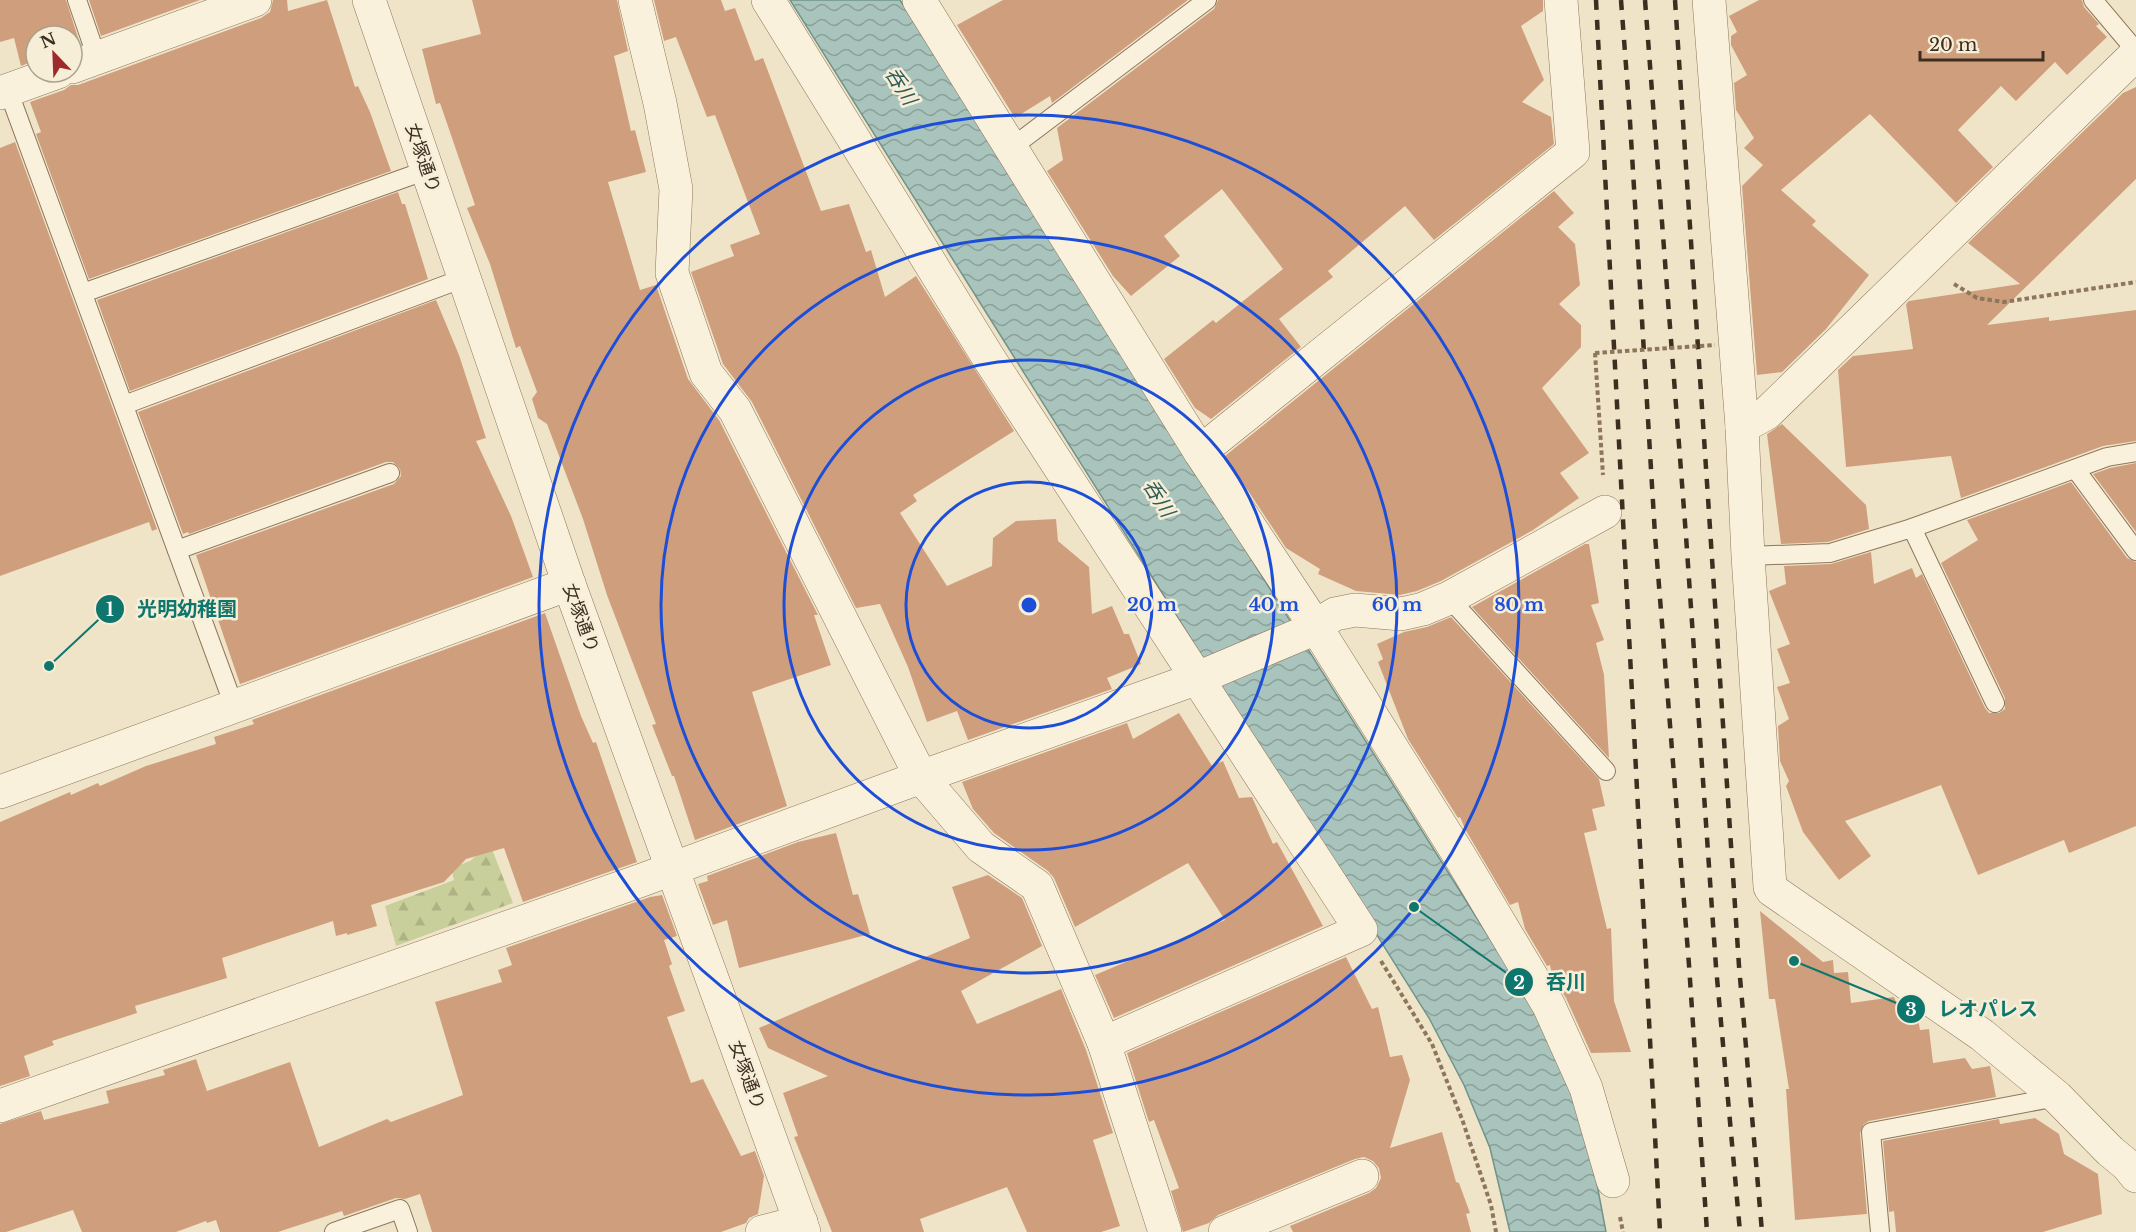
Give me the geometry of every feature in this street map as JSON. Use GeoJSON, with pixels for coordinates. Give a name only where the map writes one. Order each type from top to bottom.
{"type":"FeatureCollection","features":[{"type":"Feature","properties":{"kind":"street"},"geometry":{"type":"LineString","coordinates":[[85,62],[255,0]]}},
{"type":"Feature","properties":{"kind":"street","name":"女塚通り"},"geometry":{"type":"LineString","coordinates":[[369,0],[569,584],[802,1227]]}},
{"type":"Feature","properties":{"kind":"street"},"geometry":{"type":"LineString","coordinates":[[635,0],[660,103],[676,189],[672,273],[706,373],[735,410],[921,777],[981,847],[1037,886],[1104,1043],[1165,1232]]}},
{"type":"Feature","properties":{"kind":"street"},"geometry":{"type":"LineString","coordinates":[[768,0],[988,357],[1203,676],[1361,930],[1104,1043]]}},
{"type":"Feature","properties":{"kind":"street"},"geometry":{"type":"LineString","coordinates":[[919,0],[1310,630],[1459,855],[1549,1006],[1586,1088],[1613,1181]]}},
{"type":"Feature","properties":{"kind":"street"},"geometry":{"type":"LineString","coordinates":[[1200,452],[1573,152],[1561,0]]}},
{"type":"Feature","properties":{"kind":"street"},"geometry":{"type":"LineString","coordinates":[[1709,0],[1742,427],[1748,556],[1770,887],[1982,1035],[2057,1098],[2110,1151],[2133,1168]]}},
{"type":"Feature","properties":{"kind":"street"},"geometry":{"type":"LineString","coordinates":[[1742,427],[1767,413],[2136,52]]}},
{"type":"Feature","properties":{"kind":"street"},"geometry":{"type":"LineString","coordinates":[[4,91],[24,84]]}},
{"type":"Feature","properties":{"kind":"street"},"geometry":{"type":"LineString","coordinates":[[0,1106],[346,991],[921,777],[1203,676],[1310,630],[1335,614],[1355,610],[1401,614],[1423,609],[1449,598],[1605,512]]}},
{"type":"Feature","properties":{"kind":"street"},"geometry":{"type":"LineString","coordinates":[[0,792],[569,584]]}},
{"type":"Feature","properties":{"kind":"street"},"geometry":{"type":"LineString","coordinates":[[1226,1232],[1362,1176]]}},
{"type":"Feature","properties":{"kind":"street"},"geometry":{"type":"LineString","coordinates":[[762,1232],[802,1227]]}},
{"type":"Feature","properties":{"kind":"lane"},"geometry":{"type":"LineString","coordinates":[[77,0],[85,62]]}},
{"type":"Feature","properties":{"kind":"lane"},"geometry":{"type":"LineString","coordinates":[[1011,148],[1206,0]]}},
{"type":"Feature","properties":{"kind":"lane"},"geometry":{"type":"LineString","coordinates":[[2093,0],[2136,52]]}},
{"type":"Feature","properties":{"kind":"lane"},"geometry":{"type":"LineString","coordinates":[[4,91],[83,293],[234,706]]}},
{"type":"Feature","properties":{"kind":"lane"},"geometry":{"type":"LineString","coordinates":[[83,293],[427,170]]}},
{"type":"Feature","properties":{"kind":"lane"},"geometry":{"type":"LineString","coordinates":[[124,405],[464,278]]}},
{"type":"Feature","properties":{"kind":"lane"},"geometry":{"type":"LineString","coordinates":[[1748,556],[1830,553],[1912,528],[2107,458],[2136,452]]}},
{"type":"Feature","properties":{"kind":"lane"},"geometry":{"type":"LineString","coordinates":[[2076,470],[2136,551]]}},
{"type":"Feature","properties":{"kind":"lane"},"geometry":{"type":"LineString","coordinates":[[177,550],[390,473]]}},
{"type":"Feature","properties":{"kind":"lane"},"geometry":{"type":"LineString","coordinates":[[1912,528],[1995,703]]}},
{"type":"Feature","properties":{"kind":"lane"},"geometry":{"type":"LineString","coordinates":[[1449,598],[1606,771]]}},
{"type":"Feature","properties":{"kind":"lane"},"geometry":{"type":"LineString","coordinates":[[1880,1232],[1872,1132],[2057,1098]]}},
{"type":"Feature","properties":{"kind":"lane"},"geometry":{"type":"LineString","coordinates":[[334,1232],[400,1209],[408,1232]]}},
{"type":"Feature","properties":{"kind":"path"},"geometry":{"type":"LineString","coordinates":[[1919,264],[1977,298],[2004,302],[2136,282]]}},
{"type":"Feature","properties":{"kind":"path"},"geometry":{"type":"LineString","coordinates":[[1602,452],[1595,352],[1715,345]]}},
{"type":"Feature","properties":{"kind":"path"},"geometry":{"type":"LineString","coordinates":[[1361,930],[1432,1044],[1462,1119],[1491,1205],[1496,1232]]}},
{"type":"Feature","properties":{"kind":"green space"},"geometry":{"type":"Polygon","coordinates":[[[490,844],[513,903],[396,946],[385,906],[454,880],[451,868],[470,861],[490,844]]]}},
{"type":"Feature","properties":{"kind":"water"},"geometry":{"type":"Polygon","coordinates":[[[790,0],[900,0],[1529,1001],[1570,1085],[1589,1142],[1606,1232],[1510,1232],[1490,1148],[1464,1085],[1429,1018],[790,0]]]}},
{"type":"Feature","properties":{"kind":"building"},"geometry":{"type":"Polygon","coordinates":[[[0,0],[66,0],[74,24],[24,24],[24,65],[21,66],[14,38],[0,42],[0,0]]]}},
{"type":"Feature","properties":{"kind":"building"},"geometry":{"type":"Polygon","coordinates":[[[89,0],[200,0],[101,36],[89,0]]]}},
{"type":"Feature","properties":{"kind":"building"},"geometry":{"type":"Polygon","coordinates":[[[273,0],[287,0],[288,11],[327,0],[355,87],[358,86],[370,112],[391,171],[89,279],[36,134],[41,132],[30,102],[64,90],[71,85],[84,84],[261,18],[270,12],[273,0]]]}},
{"type":"Feature","properties":{"kind":"building"},"geometry":{"type":"Polygon","coordinates":[[[472,0],[617,0],[628,51],[614,56],[631,131],[635,130],[646,172],[608,182],[640,290],[656,285],[688,379],[719,420],[818,615],[814,615],[831,665],[752,692],[787,806],[695,840],[674,776],[672,776],[652,725],[656,724],[607,595],[583,519],[547,424],[538,418],[532,399],[537,392],[520,346],[516,348],[490,264],[467,208],[475,205],[440,103],[436,104],[422,49],[481,34],[472,0]]]}},
{"type":"Feature","properties":{"kind":"building"},"geometry":{"type":"Polygon","coordinates":[[[654,0],[721,0],[725,11],[735,8],[755,61],[763,58],[821,211],[849,204],[866,252],[871,250],[885,297],[916,276],[1014,431],[913,495],[917,501],[900,513],[947,586],[992,566],[993,538],[1016,521],[1056,519],[1058,541],[1089,567],[1092,614],[1112,606],[1124,634],[1129,634],[1141,664],[1107,678],[1112,689],[968,740],[957,711],[927,722],[908,667],[880,604],[856,608],[752,402],[723,364],[691,272],[734,256],[730,245],[760,234],[715,115],[707,117],[676,37],[664,41],[654,0]]]}},
{"type":"Feature","properties":{"kind":"building"},"geometry":{"type":"Polygon","coordinates":[[[1003,0],[1188,0],[1052,103],[1050,96],[1015,118],[957,25],[1003,0]]]}},
{"type":"Feature","properties":{"kind":"building"},"geometry":{"type":"Polygon","coordinates":[[[1218,0],[1543,0],[1543,11],[1521,26],[1544,80],[1522,102],[1551,117],[1554,144],[1434,240],[1405,206],[1328,271],[1333,277],[1279,319],[1301,347],[1211,419],[1195,408],[1164,359],[1213,320],[1216,323],[1283,269],[1222,189],[1164,236],[1180,256],[1131,296],[1113,276],[1047,171],[1063,160],[1057,128],[1214,9],[1218,0]]]}},
{"type":"Feature","properties":{"kind":"building"},"geometry":{"type":"Polygon","coordinates":[[[1759,0],[2082,0],[2084,7],[2099,24],[2096,26],[2107,37],[2067,75],[2055,62],[2016,101],[2001,86],[1958,130],[1993,167],[1956,203],[1870,114],[1781,190],[1816,221],[1812,225],[1869,275],[1826,329],[1782,372],[1757,375],[1742,186],[1763,165],[1744,148],[1754,138],[1736,110],[1734,83],[1747,75],[1731,45],[1731,36],[1737,32],[1729,16],[1759,0]]]}},
{"type":"Feature","properties":{"kind":"building"},"geometry":{"type":"Polygon","coordinates":[[[2136,87],[2136,179],[1987,325],[2049,317],[2049,321],[2136,310],[2136,441],[2103,446],[1961,498],[1951,456],[1846,467],[1838,370],[1853,356],[1913,349],[1906,304],[1909,301],[2020,284],[1968,243],[2123,93],[2136,87]]]}},
{"type":"Feature","properties":{"kind":"building"},"geometry":{"type":"Polygon","coordinates":[[[15,142],[157,529],[152,531],[149,522],[0,576],[0,148],[15,142]]]}},
{"type":"Feature","properties":{"kind":"building"},"geometry":{"type":"Polygon","coordinates":[[[1554,191],[1574,213],[1558,227],[1575,244],[1580,285],[1559,304],[1581,325],[1581,347],[1542,388],[1589,453],[1560,473],[1579,498],[1533,530],[1441,581],[1417,591],[1400,595],[1356,591],[1318,574],[1320,569],[1286,548],[1225,456],[1554,191]]]}},
{"type":"Feature","properties":{"kind":"building"},"geometry":{"type":"Polygon","coordinates":[[[398,192],[402,204],[405,204],[428,279],[130,391],[97,300],[398,192]]]}},
{"type":"Feature","properties":{"kind":"building"},"geometry":{"type":"Polygon","coordinates":[[[436,300],[459,355],[486,438],[476,441],[511,516],[533,577],[240,684],[196,555],[394,484],[401,476],[400,469],[393,462],[386,462],[189,534],[188,532],[183,534],[138,412],[436,300]]]}},
{"type":"Feature","properties":{"kind":"building"},"geometry":{"type":"Polygon","coordinates":[[[1782,424],[1866,505],[1869,529],[1828,542],[1781,544],[1767,434],[1782,424]]]}},
{"type":"Feature","properties":{"kind":"building"},"geometry":{"type":"Polygon","coordinates":[[[2136,463],[2136,532],[2093,474],[2136,463]]]}},
{"type":"Feature","properties":{"kind":"building"},"geometry":{"type":"Polygon","coordinates":[[[2071,482],[2127,558],[2136,562],[2136,826],[2069,853],[2064,840],[1978,875],[1941,785],[1845,821],[1871,856],[1839,880],[1803,832],[1786,786],[1789,781],[1780,761],[1778,726],[1789,719],[1777,687],[1790,683],[1777,649],[1790,644],[1769,591],[1786,584],[1784,566],[1831,564],[1871,552],[1874,584],[1912,568],[1916,578],[1922,574],[1985,708],[1989,713],[1999,713],[2005,709],[2005,698],[1941,563],[1978,540],[1967,520],[2071,482]]]}},
{"type":"Feature","properties":{"kind":"building"},"geometry":{"type":"Polygon","coordinates":[[[1585,544],[1589,544],[1599,603],[1591,605],[1604,640],[1596,643],[1604,675],[1609,758],[1472,607],[1585,544]]]}},
{"type":"Feature","properties":{"kind":"building"},"geometry":{"type":"Polygon","coordinates":[[[545,613],[581,716],[593,743],[596,742],[637,862],[523,902],[504,848],[466,859],[444,882],[371,905],[377,926],[336,936],[333,921],[222,958],[227,978],[135,1006],[137,1013],[52,1041],[54,1045],[24,1056],[30,1076],[0,1086],[0,822],[70,792],[71,795],[98,783],[100,786],[146,766],[216,744],[214,737],[254,724],[252,720],[545,613]]]}},
{"type":"Feature","properties":{"kind":"building"},"geometry":{"type":"Polygon","coordinates":[[[1451,617],[1599,779],[1605,806],[1592,809],[1597,830],[1584,833],[1607,929],[1611,928],[1614,1001],[1631,1052],[1591,1053],[1566,998],[1552,975],[1550,965],[1547,966],[1525,929],[1518,902],[1510,905],[1460,817],[1458,818],[1408,739],[1378,662],[1383,659],[1377,644],[1404,632],[1427,627],[1451,617]]]}},
{"type":"Feature","properties":{"kind":"building"},"geometry":{"type":"Polygon","coordinates":[[[1179,713],[1212,766],[1223,761],[1239,798],[1252,797],[1273,844],[1277,842],[1323,926],[1114,1018],[1095,975],[1225,920],[1188,863],[1075,927],[1054,878],[1048,871],[994,833],[973,809],[962,782],[1127,723],[1133,739],[1179,713]]]}},
{"type":"Feature","properties":{"kind":"building"},"geometry":{"type":"Polygon","coordinates":[[[836,833],[853,895],[858,894],[870,934],[739,968],[727,920],[713,925],[698,884],[708,881],[707,876],[798,842],[836,833]]]}},
{"type":"Feature","properties":{"kind":"building"},"geometry":{"type":"Polygon","coordinates":[[[988,875],[1022,898],[1042,946],[961,991],[977,1024],[1061,989],[1086,1050],[1113,1133],[1093,1140],[1120,1226],[1101,1232],[1027,1232],[1007,1187],[920,1219],[924,1232],[832,1232],[794,1137],[798,1136],[783,1093],[828,1076],[768,1048],[759,1028],[970,938],[952,887],[988,875]]]}},
{"type":"Feature","properties":{"kind":"building"},"geometry":{"type":"Polygon","coordinates":[[[662,895],[677,936],[664,940],[672,964],[669,966],[685,1011],[667,1017],[691,1083],[703,1079],[741,1156],[755,1151],[764,1176],[758,1214],[749,1218],[746,1223],[721,1232],[432,1232],[420,1194],[405,1199],[396,1198],[344,1216],[342,1211],[278,1232],[220,1232],[216,1220],[207,1223],[206,1221],[176,1232],[82,1232],[73,1210],[0,1232],[0,1124],[41,1111],[44,1120],[109,1103],[106,1091],[165,1075],[163,1070],[196,1059],[207,1091],[290,1062],[319,1147],[387,1119],[391,1122],[463,1095],[435,1002],[502,982],[498,970],[512,965],[506,948],[650,897],[662,895]]]}},
{"type":"Feature","properties":{"kind":"building"},"geometry":{"type":"Polygon","coordinates":[[[1760,911],[1823,962],[1833,960],[1834,973],[1848,972],[1851,1003],[1894,997],[1898,1007],[1903,1006],[1905,1014],[1917,1013],[1920,1030],[1929,1029],[1933,1063],[1965,1058],[1972,1069],[1990,1066],[1996,1097],[1869,1121],[1864,1124],[1860,1133],[1867,1214],[1795,1220],[1786,1089],[1789,1089],[1775,999],[1769,999],[1760,911]]]}},
{"type":"Feature","properties":{"kind":"building"},"geometry":{"type":"Polygon","coordinates":[[[1346,957],[1372,1009],[1378,1007],[1390,1057],[1402,1055],[1410,1080],[1390,1148],[1442,1132],[1456,1182],[1459,1183],[1470,1213],[1466,1214],[1471,1232],[1293,1232],[1290,1226],[1376,1188],[1381,1178],[1379,1168],[1373,1161],[1364,1157],[1218,1215],[1209,1223],[1183,1232],[1171,1191],[1179,1188],[1154,1120],[1149,1122],[1127,1053],[1346,957]]]}},
{"type":"Feature","properties":{"kind":"building"},"geometry":{"type":"Polygon","coordinates":[[[2035,1118],[2059,1134],[2064,1154],[2098,1174],[2102,1214],[2043,1232],[1896,1232],[1894,1211],[1889,1212],[1883,1141],[1999,1119],[2000,1124],[2035,1118]]]}},
{"type":"Feature","properties":{"kind":"railway"},"geometry":{"type":"LineString","coordinates":[[1596,0],[1660,1232]]}},
{"type":"Feature","properties":{"kind":"railway"},"geometry":{"type":"LineString","coordinates":[[1621,0],[1655,535],[1689,965],[1707,1232]]}},
{"type":"Feature","properties":{"kind":"railway"},"geometry":{"type":"LineString","coordinates":[[1645,0],[1716,967],[1740,1232]]}},
{"type":"Feature","properties":{"kind":"railway"},"geometry":{"type":"LineString","coordinates":[[1675,0],[1739,966],[1762,1232]]}},
{"type":"Feature","properties":{"kind":"place","name":"光明幼稚園"},"geometry":{"type":"Point","coordinates":[49,666]}},
{"type":"Feature","properties":{"kind":"place","name":"呑川"},"geometry":{"type":"Point","coordinates":[1414,907]}},
{"type":"Feature","properties":{"kind":"place","name":"レオパレス"},"geometry":{"type":"Point","coordinates":[1794,961]}}]}
